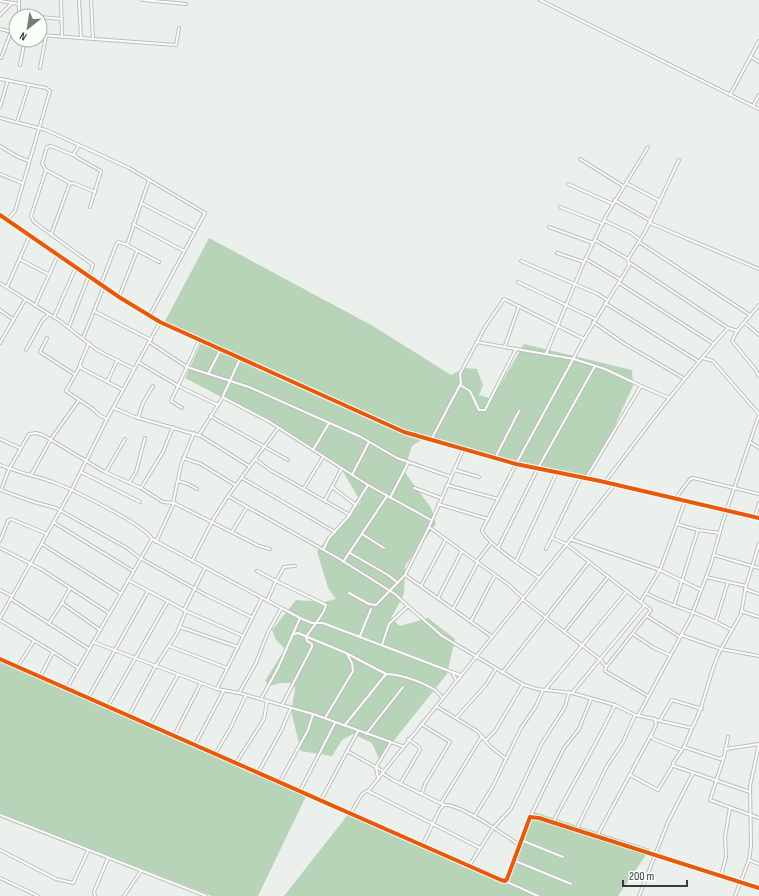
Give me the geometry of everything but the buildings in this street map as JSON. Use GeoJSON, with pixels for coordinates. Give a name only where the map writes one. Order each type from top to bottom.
{"type":"FeatureCollection","features":[{"type":"Feature","properties":{"kind":"street"},"geometry":{"type":"LineString","coordinates":[[0,0],[19,4]]}},
{"type":"Feature","properties":{"kind":"street"},"geometry":{"type":"LineString","coordinates":[[19,0],[19,8]]}},
{"type":"Feature","properties":{"kind":"street"},"geometry":{"type":"LineString","coordinates":[[61,0],[62,37]]}},
{"type":"Feature","properties":{"kind":"street"},"geometry":{"type":"LineString","coordinates":[[79,0],[81,38]]}},
{"type":"Feature","properties":{"kind":"street"},"geometry":{"type":"LineString","coordinates":[[91,0],[93,39]]}},
{"type":"Feature","properties":{"kind":"street"},"geometry":{"type":"LineString","coordinates":[[143,0],[186,4]]}},
{"type":"Feature","properties":{"kind":"street"},"geometry":{"type":"LineString","coordinates":[[540,0],[759,109]]}},
{"type":"Feature","properties":{"kind":"street"},"geometry":{"type":"LineString","coordinates":[[0,15],[12,3]]}},
{"type":"Feature","properties":{"kind":"street"},"geometry":{"type":"LineString","coordinates":[[48,18],[62,19]]}},
{"type":"Feature","properties":{"kind":"street"},"geometry":{"type":"LineString","coordinates":[[48,36],[176,45],[179,28]]}},
{"type":"Feature","properties":{"kind":"street"},"geometry":{"type":"LineString","coordinates":[[1,58],[8,40]]}},
{"type":"Feature","properties":{"kind":"street"},"geometry":{"type":"LineString","coordinates":[[730,95],[759,41]]}},
{"type":"Feature","properties":{"kind":"street"},"geometry":{"type":"LineString","coordinates":[[20,65],[23,48]]}},
{"type":"Feature","properties":{"kind":"street"},"geometry":{"type":"LineString","coordinates":[[40,68],[44,48]]}},
{"type":"Feature","properties":{"kind":"street"},"geometry":{"type":"LineString","coordinates":[[751,57],[759,62]]}},
{"type":"Feature","properties":{"kind":"street"},"geometry":{"type":"LineString","coordinates":[[0,79],[50,90],[14,214],[8,220]]}},
{"type":"Feature","properties":{"kind":"street"},"geometry":{"type":"LineString","coordinates":[[0,107],[1,96],[8,80]]}},
{"type":"Feature","properties":{"kind":"street"},"geometry":{"type":"LineString","coordinates":[[17,122],[29,85]]}},
{"type":"Feature","properties":{"kind":"street"},"geometry":{"type":"LineString","coordinates":[[753,106],[759,95]]}},
{"type":"Feature","properties":{"kind":"street"},"geometry":{"type":"LineString","coordinates":[[0,118],[46,130],[129,168],[204,212],[150,315]]}},
{"type":"Feature","properties":{"kind":"street"},"geometry":{"type":"LineString","coordinates":[[74,154],[79,145]]}},
{"type":"Feature","properties":{"kind":"street"},"geometry":{"type":"LineString","coordinates":[[0,146],[18,157],[29,160]]}},
{"type":"Feature","properties":{"kind":"street"},"geometry":{"type":"LineString","coordinates":[[90,207],[95,192],[101,171],[76,157],[74,154],[71,155],[51,146],[48,147],[42,164],[46,170],[68,181],[70,184],[73,183],[95,192]]}},
{"type":"Feature","properties":{"kind":"street"},"geometry":{"type":"LineString","coordinates":[[546,354],[585,259],[614,200],[648,147]]}},
{"type":"Feature","properties":{"kind":"street"},"geometry":{"type":"LineString","coordinates":[[580,159],[623,186]]}},
{"type":"Feature","properties":{"kind":"street"},"geometry":{"type":"LineString","coordinates":[[628,259],[650,222],[679,160]]}},
{"type":"Feature","properties":{"kind":"street"},"geometry":{"type":"LineString","coordinates":[[46,170],[31,218],[51,235],[90,262],[93,267],[69,327]]}},
{"type":"Feature","properties":{"kind":"street"},"geometry":{"type":"LineString","coordinates":[[0,174],[22,183]]}},
{"type":"Feature","properties":{"kind":"street"},"geometry":{"type":"LineString","coordinates":[[127,245],[149,180]]}},
{"type":"Feature","properties":{"kind":"street"},"geometry":{"type":"LineString","coordinates":[[626,183],[660,201]]}},
{"type":"Feature","properties":{"kind":"street"},"geometry":{"type":"LineString","coordinates":[[51,235],[70,184]]}},
{"type":"Feature","properties":{"kind":"street"},"geometry":{"type":"LineString","coordinates":[[568,184],[613,204]]}},
{"type":"Feature","properties":{"kind":"street"},"geometry":{"type":"LineString","coordinates":[[614,200],[650,222],[759,270]]}},
{"type":"Feature","properties":{"kind":"street"},"geometry":{"type":"LineString","coordinates":[[141,203],[195,231]]}},
{"type":"Feature","properties":{"kind":"street"},"geometry":{"type":"LineString","coordinates":[[560,207],[603,224]]}},
{"type":"Feature","properties":{"kind":"street"},"geometry":{"type":"LineString","coordinates":[[0,215],[119,297],[160,322],[404,432],[516,464],[615,484],[759,518]]}},
{"type":"Feature","properties":{"kind":"street"},"geometry":{"type":"LineString","coordinates":[[604,221],[632,233],[639,241],[750,315]]}},
{"type":"Feature","properties":{"kind":"street"},"geometry":{"type":"LineString","coordinates":[[133,224],[184,252]]}},
{"type":"Feature","properties":{"kind":"street"},"geometry":{"type":"LineString","coordinates":[[549,227],[593,244]]}},
{"type":"Feature","properties":{"kind":"street"},"geometry":{"type":"LineString","coordinates":[[7,287],[30,235]]}},
{"type":"Feature","properties":{"kind":"street"},"geometry":{"type":"LineString","coordinates":[[595,240],[628,259],[630,263],[728,328],[737,331]]}},
{"type":"Feature","properties":{"kind":"street"},"geometry":{"type":"LineString","coordinates":[[101,284],[117,242],[127,245],[159,262]]}},
{"type":"Feature","properties":{"kind":"street"},"geometry":{"type":"LineString","coordinates":[[119,297],[137,251]]}},
{"type":"Feature","properties":{"kind":"street"},"geometry":{"type":"LineString","coordinates":[[557,253],[584,262]]}},
{"type":"Feature","properties":{"kind":"street"},"geometry":{"type":"LineString","coordinates":[[35,306],[48,274],[58,255]]}},
{"type":"Feature","properties":{"kind":"street"},"geometry":{"type":"LineString","coordinates":[[19,259],[48,274]]}},
{"type":"Feature","properties":{"kind":"street"},"geometry":{"type":"LineString","coordinates":[[585,259],[621,280]]}},
{"type":"Feature","properties":{"kind":"street"},"geometry":{"type":"LineString","coordinates":[[521,261],[598,294],[608,300]]}},
{"type":"Feature","properties":{"kind":"street"},"geometry":{"type":"LineString","coordinates":[[539,578],[491,543],[482,532],[516,464],[584,338],[621,280],[630,263]]}},
{"type":"Feature","properties":{"kind":"street"},"geometry":{"type":"LineString","coordinates":[[54,317],[76,267]]}},
{"type":"Feature","properties":{"kind":"street"},"geometry":{"type":"LineString","coordinates":[[518,282],[595,319]]}},
{"type":"Feature","properties":{"kind":"street"},"geometry":{"type":"LineString","coordinates":[[0,283],[25,300],[50,314],[89,343],[117,361],[134,369]]}},
{"type":"Feature","properties":{"kind":"street"},"geometry":{"type":"LineString","coordinates":[[619,283],[714,344]]}},
{"type":"Feature","properties":{"kind":"street"},"geometry":{"type":"LineString","coordinates":[[83,338],[104,286]]}},
{"type":"Feature","properties":{"kind":"street"},"geometry":{"type":"LineString","coordinates":[[431,440],[461,385],[460,374],[477,342],[504,299],[584,338]]}},
{"type":"Feature","properties":{"kind":"street"},"geometry":{"type":"LineString","coordinates":[[0,341],[25,300]]}},
{"type":"Feature","properties":{"kind":"street"},"geometry":{"type":"LineString","coordinates":[[605,303],[698,361]]}},
{"type":"Feature","properties":{"kind":"street"},"geometry":{"type":"LineString","coordinates":[[759,304],[737,331],[732,341],[759,376]]}},
{"type":"Feature","properties":{"kind":"street"},"geometry":{"type":"LineString","coordinates":[[505,346],[519,306]]}},
{"type":"Feature","properties":{"kind":"street"},"geometry":{"type":"LineString","coordinates":[[0,310],[14,320]]}},
{"type":"Feature","properties":{"kind":"street"},"geometry":{"type":"LineString","coordinates":[[94,310],[150,341],[187,367],[249,387],[369,442],[408,463],[451,477]]}},
{"type":"Feature","properties":{"kind":"street"},"geometry":{"type":"LineString","coordinates":[[26,350],[42,321],[50,314]]}},
{"type":"Feature","properties":{"kind":"street"},"geometry":{"type":"LineString","coordinates":[[78,668],[0,619],[71,491],[107,419],[160,322]]}},
{"type":"Feature","properties":{"kind":"street"},"geometry":{"type":"LineString","coordinates":[[593,322],[625,344],[685,379]]}},
{"type":"Feature","properties":{"kind":"street"},"geometry":{"type":"LineString","coordinates":[[745,323],[759,334]]}},
{"type":"Feature","properties":{"kind":"street"},"geometry":{"type":"LineString","coordinates":[[605,482],[698,361],[703,358],[728,328]]}},
{"type":"Feature","properties":{"kind":"street"},"geometry":{"type":"LineString","coordinates":[[47,338],[40,352],[74,374]]}},
{"type":"Feature","properties":{"kind":"street"},"geometry":{"type":"LineString","coordinates":[[182,408],[171,402],[200,340]]}},
{"type":"Feature","properties":{"kind":"street"},"geometry":{"type":"LineString","coordinates":[[477,342],[574,359],[595,366],[669,398]]}},
{"type":"Feature","properties":{"kind":"street"},"geometry":{"type":"LineString","coordinates":[[89,343],[80,366],[74,374],[66,391],[93,409],[99,415],[107,419]]}},
{"type":"Feature","properties":{"kind":"street"},"geometry":{"type":"LineString","coordinates":[[208,374],[221,349]]}},
{"type":"Feature","properties":{"kind":"street"},"geometry":{"type":"LineString","coordinates":[[461,385],[470,391],[477,408],[483,411],[508,367],[516,349]]}},
{"type":"Feature","properties":{"kind":"street"},"geometry":{"type":"LineString","coordinates":[[638,716],[693,612],[714,555],[726,511],[759,415],[714,361],[703,358]]}},
{"type":"Feature","properties":{"kind":"street"},"geometry":{"type":"LineString","coordinates":[[199,435],[223,397],[240,359]]}},
{"type":"Feature","properties":{"kind":"street"},"geometry":{"type":"LineString","coordinates":[[107,382],[117,361]]}},
{"type":"Feature","properties":{"kind":"street"},"geometry":{"type":"LineString","coordinates":[[138,362],[178,386],[218,405]]}},
{"type":"Feature","properties":{"kind":"street"},"geometry":{"type":"LineString","coordinates":[[80,366],[123,390]]}},
{"type":"Feature","properties":{"kind":"street"},"geometry":{"type":"LineString","coordinates":[[498,548],[538,468],[595,366]]}},
{"type":"Feature","properties":{"kind":"street"},"geometry":{"type":"LineString","coordinates":[[138,418],[143,403],[152,386]]}},
{"type":"Feature","properties":{"kind":"street"},"geometry":{"type":"LineString","coordinates":[[586,478],[641,386]]}},
{"type":"Feature","properties":{"kind":"street"},"geometry":{"type":"LineString","coordinates":[[223,397],[261,417],[368,485],[431,520]]}},
{"type":"Feature","properties":{"kind":"street"},"geometry":{"type":"LineString","coordinates":[[31,475],[51,439],[79,400]]}},
{"type":"Feature","properties":{"kind":"street"},"geometry":{"type":"LineString","coordinates":[[114,408],[138,418],[199,435],[250,466]]}},
{"type":"Feature","properties":{"kind":"street"},"geometry":{"type":"LineString","coordinates":[[495,458],[519,411]]}},
{"type":"Feature","properties":{"kind":"street"},"geometry":{"type":"LineString","coordinates":[[210,416],[288,460]]}},
{"type":"Feature","properties":{"kind":"street"},"geometry":{"type":"LineString","coordinates":[[313,450],[329,423]]}},
{"type":"Feature","properties":{"kind":"street"},"geometry":{"type":"LineString","coordinates":[[141,488],[163,452],[173,427]]}},
{"type":"Feature","properties":{"kind":"street"},"geometry":{"type":"LineString","coordinates":[[192,561],[212,522],[228,496],[278,428]]}},
{"type":"Feature","properties":{"kind":"street"},"geometry":{"type":"LineString","coordinates":[[251,617],[140,558],[128,548],[60,510],[0,490],[9,469],[28,434],[36,433],[51,439],[86,462],[141,488],[163,502],[174,503],[259,546],[270,549]]}},
{"type":"Feature","properties":{"kind":"street"},"geometry":{"type":"LineString","coordinates":[[156,542],[174,503],[184,458],[194,433]]}},
{"type":"Feature","properties":{"kind":"street"},"geometry":{"type":"LineString","coordinates":[[129,483],[136,472],[146,438]]}},
{"type":"Feature","properties":{"kind":"street"},"geometry":{"type":"LineString","coordinates":[[0,439],[20,448]]}},
{"type":"Feature","properties":{"kind":"street"},"geometry":{"type":"LineString","coordinates":[[106,472],[125,439]]}},
{"type":"Feature","properties":{"kind":"street"},"geometry":{"type":"LineString","coordinates":[[352,475],[369,442]]}},
{"type":"Feature","properties":{"kind":"street"},"geometry":{"type":"LineString","coordinates":[[749,442],[759,448]]}},
{"type":"Feature","properties":{"kind":"street"},"geometry":{"type":"LineString","coordinates":[[349,594],[375,605],[405,575],[429,527],[463,450]]}},
{"type":"Feature","properties":{"kind":"street"},"geometry":{"type":"LineString","coordinates":[[304,488],[323,456]]}},
{"type":"Feature","properties":{"kind":"street"},"geometry":{"type":"LineString","coordinates":[[184,458],[201,464],[236,486]]}},
{"type":"Feature","properties":{"kind":"street"},"geometry":{"type":"LineString","coordinates":[[255,459],[270,470],[350,515]]}},
{"type":"Feature","properties":{"kind":"street"},"geometry":{"type":"LineString","coordinates":[[390,498],[408,463]]}},
{"type":"Feature","properties":{"kind":"street"},"geometry":{"type":"LineString","coordinates":[[0,465],[31,475],[71,491],[126,519],[156,542],[300,618],[312,623],[317,621],[460,676]]}},
{"type":"Feature","properties":{"kind":"street"},"geometry":{"type":"LineString","coordinates":[[325,500],[342,468]]}},
{"type":"Feature","properties":{"kind":"street"},"geometry":{"type":"LineString","coordinates":[[454,470],[479,477]]}},
{"type":"Feature","properties":{"kind":"street"},"geometry":{"type":"LineString","coordinates":[[81,472],[140,502]]}},
{"type":"Feature","properties":{"kind":"street"},"geometry":{"type":"LineString","coordinates":[[516,561],[557,472]]}},
{"type":"Feature","properties":{"kind":"street"},"geometry":{"type":"LineString","coordinates":[[546,549],[581,477]]}},
{"type":"Feature","properties":{"kind":"street"},"geometry":{"type":"LineString","coordinates":[[242,478],[335,532]]}},
{"type":"Feature","properties":{"kind":"street"},"geometry":{"type":"LineString","coordinates":[[675,498],[690,479],[693,478],[759,494]]}},
{"type":"Feature","properties":{"kind":"street"},"geometry":{"type":"LineString","coordinates":[[178,481],[197,489]]}},
{"type":"Feature","properties":{"kind":"street"},"geometry":{"type":"LineString","coordinates":[[351,813],[356,807],[361,795],[368,791],[378,779],[491,636],[615,484]]}},
{"type":"Feature","properties":{"kind":"street"},"geometry":{"type":"LineString","coordinates":[[323,550],[335,532],[350,515],[368,485]]}},
{"type":"Feature","properties":{"kind":"street"},"geometry":{"type":"LineString","coordinates":[[447,485],[498,499]]}},
{"type":"Feature","properties":{"kind":"street"},"geometry":{"type":"LineString","coordinates":[[332,487],[356,505]]}},
{"type":"Feature","properties":{"kind":"street"},"geometry":{"type":"LineString","coordinates":[[414,488],[441,498]]}},
{"type":"Feature","properties":{"kind":"street"},"geometry":{"type":"LineString","coordinates":[[228,496],[323,550],[390,591],[438,633],[502,673],[523,684],[569,692],[615,705],[638,716],[692,728]]}},
{"type":"Feature","properties":{"kind":"street"},"geometry":{"type":"LineString","coordinates":[[343,562],[387,496]]}},
{"type":"Feature","properties":{"kind":"street"},"geometry":{"type":"LineString","coordinates":[[641,601],[660,570],[685,501]]}},
{"type":"Feature","properties":{"kind":"street"},"geometry":{"type":"LineString","coordinates":[[754,517],[759,503]]}},
{"type":"Feature","properties":{"kind":"street"},"geometry":{"type":"LineString","coordinates":[[438,504],[488,519]]}},
{"type":"Feature","properties":{"kind":"street"},"geometry":{"type":"LineString","coordinates":[[232,532],[247,507]]}},
{"type":"Feature","properties":{"kind":"street"},"geometry":{"type":"LineString","coordinates":[[0,541],[8,521],[11,519],[46,534]]}},
{"type":"Feature","properties":{"kind":"street"},"geometry":{"type":"LineString","coordinates":[[53,522],[133,571]]}},
{"type":"Feature","properties":{"kind":"street"},"geometry":{"type":"LineString","coordinates":[[677,524],[720,534]]}},
{"type":"Feature","properties":{"kind":"street"},"geometry":{"type":"LineString","coordinates":[[429,527],[495,575],[546,618],[601,660],[606,667],[606,672],[648,696]]}},
{"type":"Feature","properties":{"kind":"street"},"geometry":{"type":"LineString","coordinates":[[674,606],[680,581],[698,530]]}},
{"type":"Feature","properties":{"kind":"street"},"geometry":{"type":"LineString","coordinates":[[362,534],[384,548]]}},
{"type":"Feature","properties":{"kind":"street"},"geometry":{"type":"LineString","coordinates":[[552,538],[566,544],[652,610],[606,667]]}},
{"type":"Feature","properties":{"kind":"street"},"geometry":{"type":"LineString","coordinates":[[67,688],[120,592],[152,539]]}},
{"type":"Feature","properties":{"kind":"street"},"geometry":{"type":"LineString","coordinates":[[421,586],[446,539]]}},
{"type":"Feature","properties":{"kind":"street"},"geometry":{"type":"LineString","coordinates":[[570,539],[660,570],[701,590]]}},
{"type":"Feature","properties":{"kind":"street"},"geometry":{"type":"LineString","coordinates":[[453,609],[477,562],[491,543]]}},
{"type":"Feature","properties":{"kind":"street"},"geometry":{"type":"LineString","coordinates":[[42,544],[120,592]]}},
{"type":"Feature","properties":{"kind":"street"},"geometry":{"type":"LineString","coordinates":[[630,775],[658,790],[684,747],[702,709],[714,662],[731,630],[737,622],[741,611],[745,588],[759,544]]}},
{"type":"Feature","properties":{"kind":"street"},"geometry":{"type":"LineString","coordinates":[[0,548],[31,563],[109,613]]}},
{"type":"Feature","properties":{"kind":"street"},"geometry":{"type":"LineString","coordinates":[[438,598],[462,550]]}},
{"type":"Feature","properties":{"kind":"street"},"geometry":{"type":"LineString","coordinates":[[350,553],[388,575],[398,583]]}},
{"type":"Feature","properties":{"kind":"street"},"geometry":{"type":"LineString","coordinates":[[714,555],[759,568]]}},
{"type":"Feature","properties":{"kind":"street"},"geometry":{"type":"LineString","coordinates":[[502,673],[589,562]]}},
{"type":"Feature","properties":{"kind":"street"},"geometry":{"type":"LineString","coordinates":[[267,601],[284,567],[295,566]]}},
{"type":"Feature","properties":{"kind":"street"},"geometry":{"type":"LineString","coordinates":[[129,716],[155,667],[180,628],[185,610],[205,568]]}},
{"type":"Feature","properties":{"kind":"street"},"geometry":{"type":"LineString","coordinates":[[257,571],[325,604],[326,607],[306,636]]}},
{"type":"Feature","properties":{"kind":"street"},"geometry":{"type":"LineString","coordinates":[[405,575],[491,636]]}},
{"type":"Feature","properties":{"kind":"street"},"geometry":{"type":"LineString","coordinates":[[470,622],[495,575]]}},
{"type":"Feature","properties":{"kind":"street"},"geometry":{"type":"LineString","coordinates":[[706,576],[728,582],[759,594]]}},
{"type":"Feature","properties":{"kind":"street"},"geometry":{"type":"LineString","coordinates":[[564,632],[608,577]]}},
{"type":"Feature","properties":{"kind":"street"},"geometry":{"type":"LineString","coordinates":[[128,580],[185,610],[243,636]]}},
{"type":"Feature","properties":{"kind":"street"},"geometry":{"type":"LineString","coordinates":[[716,621],[728,582]]}},
{"type":"Feature","properties":{"kind":"street"},"geometry":{"type":"LineString","coordinates":[[49,623],[70,588]]}},
{"type":"Feature","properties":{"kind":"street"},"geometry":{"type":"LineString","coordinates":[[0,590],[12,596]]}},
{"type":"Feature","properties":{"kind":"street"},"geometry":{"type":"LineString","coordinates":[[88,698],[148,591]]}},
{"type":"Feature","properties":{"kind":"street"},"geometry":{"type":"LineString","coordinates":[[474,817],[506,759],[521,728],[536,706],[545,689],[627,591]]}},
{"type":"Feature","properties":{"kind":"street"},"geometry":{"type":"LineString","coordinates":[[646,593],[674,606],[716,621],[731,630]]}},
{"type":"Feature","properties":{"kind":"street"},"geometry":{"type":"LineString","coordinates":[[217,689],[251,617],[262,598]]}},
{"type":"Feature","properties":{"kind":"street"},"geometry":{"type":"LineString","coordinates":[[10,599],[89,649]]}},
{"type":"Feature","properties":{"kind":"street"},"geometry":{"type":"LineString","coordinates":[[108,706],[168,601]]}},
{"type":"Feature","properties":{"kind":"street"},"geometry":{"type":"LineString","coordinates":[[62,603],[100,630]]}},
{"type":"Feature","properties":{"kind":"street"},"geometry":{"type":"LineString","coordinates":[[572,693],[576,686],[601,660],[646,605]]}},
{"type":"Feature","properties":{"kind":"street"},"geometry":{"type":"LineString","coordinates":[[382,645],[389,624],[408,606]]}},
{"type":"Feature","properties":{"kind":"street"},"geometry":{"type":"LineString","coordinates":[[239,693],[256,663],[268,632],[281,609]]}},
{"type":"Feature","properties":{"kind":"street"},"geometry":{"type":"LineString","coordinates":[[360,637],[371,610]]}},
{"type":"Feature","properties":{"kind":"street"},"geometry":{"type":"LineString","coordinates":[[741,611],[759,617]]}},
{"type":"Feature","properties":{"kind":"street"},"geometry":{"type":"LineString","coordinates":[[647,616],[681,636],[721,649],[759,656]]}},
{"type":"Feature","properties":{"kind":"street"},"geometry":{"type":"LineString","coordinates":[[261,699],[294,634],[300,618]]}},
{"type":"Feature","properties":{"kind":"street"},"geometry":{"type":"LineString","coordinates":[[180,628],[238,647]]}},
{"type":"Feature","properties":{"kind":"street"},"geometry":{"type":"LineString","coordinates":[[294,634],[298,633],[346,653],[386,674],[402,676],[430,687],[438,692],[442,698]]}},
{"type":"Feature","properties":{"kind":"street"},"geometry":{"type":"LineString","coordinates":[[634,634],[654,648],[670,655]]}},
{"type":"Feature","properties":{"kind":"street"},"geometry":{"type":"LineString","coordinates":[[282,705],[312,647],[312,644],[307,640],[306,636]]}},
{"type":"Feature","properties":{"kind":"street"},"geometry":{"type":"LineString","coordinates":[[17,667],[34,640]]}},
{"type":"Feature","properties":{"kind":"street"},"geometry":{"type":"LineString","coordinates":[[93,642],[155,667],[217,689],[267,700],[313,714],[392,742],[402,747]]}},
{"type":"Feature","properties":{"kind":"street"},"geometry":{"type":"LineString","coordinates":[[169,646],[227,668]]}},
{"type":"Feature","properties":{"kind":"street"},"geometry":{"type":"LineString","coordinates":[[40,677],[53,652]]}},
{"type":"Feature","properties":{"kind":"street"},"geometry":{"type":"LineString","coordinates":[[325,718],[353,671],[352,663],[346,653]]}},
{"type":"Feature","properties":{"kind":"street"},"geometry":{"type":"LineString","coordinates":[[0,659],[538,896]]}},
{"type":"Feature","properties":{"kind":"street"},"geometry":{"type":"LineString","coordinates":[[456,718],[485,686],[496,669]]}},
{"type":"Feature","properties":{"kind":"street"},"geometry":{"type":"LineString","coordinates":[[344,726],[386,674]]}},
{"type":"Feature","properties":{"kind":"street"},"geometry":{"type":"LineString","coordinates":[[453,674],[456,680]]}},
{"type":"Feature","properties":{"kind":"street"},"geometry":{"type":"LineString","coordinates":[[150,725],[178,675]]}},
{"type":"Feature","properties":{"kind":"street"},"geometry":{"type":"LineString","coordinates":[[174,736],[201,683]]}},
{"type":"Feature","properties":{"kind":"street"},"geometry":{"type":"LineString","coordinates":[[486,740],[495,731],[523,684]]}},
{"type":"Feature","properties":{"kind":"street"},"geometry":{"type":"LineString","coordinates":[[366,734],[403,687]]}},
{"type":"Feature","properties":{"kind":"street"},"geometry":{"type":"LineString","coordinates":[[194,745],[224,690]]}},
{"type":"Feature","properties":{"kind":"street"},"geometry":{"type":"LineString","coordinates":[[469,866],[494,828],[511,809],[542,743],[565,707],[569,692]]}},
{"type":"Feature","properties":{"kind":"street"},"geometry":{"type":"LineString","coordinates":[[215,754],[230,729],[246,695]]}},
{"type":"Feature","properties":{"kind":"street"},"geometry":{"type":"LineString","coordinates":[[504,881],[507,879],[530,817],[564,748],[579,729],[592,699]]}},
{"type":"Feature","properties":{"kind":"street"},"geometry":{"type":"LineString","coordinates":[[236,763],[264,719],[267,700]]}},
{"type":"Feature","properties":{"kind":"street"},"geometry":{"type":"LineString","coordinates":[[660,720],[672,700],[702,709]]}},
{"type":"Feature","properties":{"kind":"street"},"geometry":{"type":"LineString","coordinates":[[553,822],[615,705]]}},
{"type":"Feature","properties":{"kind":"street"},"geometry":{"type":"LineString","coordinates":[[436,706],[477,731],[490,746],[506,759]]}},
{"type":"Feature","properties":{"kind":"street"},"geometry":{"type":"LineString","coordinates":[[258,773],[281,731],[291,708]]}},
{"type":"Feature","properties":{"kind":"street"},"geometry":{"type":"LineString","coordinates":[[279,783],[305,735],[313,714]]}},
{"type":"Feature","properties":{"kind":"street"},"geometry":{"type":"LineString","coordinates":[[576,830],[607,766],[623,742],[635,715]]}},
{"type":"Feature","properties":{"kind":"street"},"geometry":{"type":"LineString","coordinates":[[597,836],[651,736],[656,725],[655,720]]}},
{"type":"Feature","properties":{"kind":"street"},"geometry":{"type":"LineString","coordinates":[[300,791],[336,723]]}},
{"type":"Feature","properties":{"kind":"street"},"geometry":{"type":"LineString","coordinates":[[421,724],[450,742],[425,784],[422,793]]}},
{"type":"Feature","properties":{"kind":"street"},"geometry":{"type":"LineString","coordinates":[[321,800],[358,731]]}},
{"type":"Feature","properties":{"kind":"street"},"geometry":{"type":"LineString","coordinates":[[441,804],[482,736]]}},
{"type":"Feature","properties":{"kind":"street"},"geometry":{"type":"LineString","coordinates":[[651,736],[653,739],[681,750]]}},
{"type":"Feature","properties":{"kind":"street"},"geometry":{"type":"LineString","coordinates":[[728,737],[724,757],[710,800],[750,816],[759,818]]}},
{"type":"Feature","properties":{"kind":"street"},"geometry":{"type":"LineString","coordinates":[[400,784],[420,750],[419,747],[408,740]]}},
{"type":"Feature","properties":{"kind":"street"},"geometry":{"type":"LineString","coordinates":[[378,779],[376,767],[392,742]]}},
{"type":"Feature","properties":{"kind":"street"},"geometry":{"type":"LineString","coordinates":[[726,749],[759,744],[750,792],[752,840],[749,860],[735,896]]}},
{"type":"Feature","properties":{"kind":"street"},"geometry":{"type":"LineString","coordinates":[[684,747],[720,759],[724,757]]}},
{"type":"Feature","properties":{"kind":"street"},"geometry":{"type":"LineString","coordinates":[[347,751],[376,767],[400,784],[422,793],[441,804],[450,805],[474,817],[519,844]]}},
{"type":"Feature","properties":{"kind":"street"},"geometry":{"type":"LineString","coordinates":[[673,764],[693,773],[750,792]]}},
{"type":"Feature","properties":{"kind":"street"},"geometry":{"type":"LineString","coordinates":[[639,896],[668,822],[693,773]]}},
{"type":"Feature","properties":{"kind":"street"},"geometry":{"type":"LineString","coordinates":[[368,791],[396,807],[432,823],[480,848]]}},
{"type":"Feature","properties":{"kind":"street"},"geometry":{"type":"LineString","coordinates":[[422,845],[432,823],[444,805]]}},
{"type":"Feature","properties":{"kind":"street"},"geometry":{"type":"LineString","coordinates":[[721,876],[726,857],[725,837],[730,808]]}},
{"type":"Feature","properties":{"kind":"street"},"geometry":{"type":"LineString","coordinates":[[0,816],[206,896]]}},
{"type":"Feature","properties":{"kind":"street"},"geometry":{"type":"LineString","coordinates":[[530,817],[553,822],[759,888]]}},
{"type":"Feature","properties":{"kind":"street"},"geometry":{"type":"LineString","coordinates":[[521,840],[563,857]]}},
{"type":"Feature","properties":{"kind":"street"},"geometry":{"type":"LineString","coordinates":[[0,850],[56,879],[73,883],[88,851]]}},
{"type":"Feature","properties":{"kind":"street"},"geometry":{"type":"LineString","coordinates":[[95,896],[94,892],[108,858]]}},
{"type":"Feature","properties":{"kind":"street"},"geometry":{"type":"LineString","coordinates":[[513,860],[571,884]]}},
{"type":"Feature","properties":{"kind":"street"},"geometry":{"type":"LineString","coordinates":[[749,860],[759,864]]}},
{"type":"Feature","properties":{"kind":"street"},"geometry":{"type":"LineString","coordinates":[[124,896],[141,871]]}},
{"type":"Feature","properties":{"kind":"street"},"geometry":{"type":"LineString","coordinates":[[0,878],[38,896]]}},
{"type":"Feature","properties":{"kind":"green space"},"geometry":{"type":"Polygon","coordinates":[[[209,238],[373,326],[451,375],[466,368],[477,369],[483,385],[479,395],[492,399],[524,344],[632,370],[633,386],[609,438],[588,476],[488,455],[427,436],[412,446],[404,471],[431,508],[436,524],[405,566],[404,594],[391,618],[400,626],[428,618],[455,639],[447,674],[379,759],[372,743],[353,734],[342,740],[332,756],[301,751],[291,711],[295,690],[294,683],[280,683],[270,686],[265,681],[285,649],[276,640],[272,630],[296,600],[324,602],[336,599],[328,588],[317,551],[361,502],[339,465],[273,424],[185,378],[202,341],[164,323],[209,238]]]}},
{"type":"Feature","properties":{"kind":"green space"},"geometry":{"type":"Polygon","coordinates":[[[0,657],[308,792],[258,896],[212,896],[0,814],[0,657]]]}},
{"type":"Feature","properties":{"kind":"green space"},"geometry":{"type":"Polygon","coordinates":[[[350,812],[506,879],[534,812],[650,849],[618,896],[284,896],[350,812]]]}},
{"type":"Feature","properties":{"kind":"cycle path"},"geometry":{"type":"LineString","coordinates":[[0,215],[119,297],[160,322],[404,432],[516,464],[600,481],[759,518]]}},
{"type":"Feature","properties":{"kind":"cycle path"},"geometry":{"type":"LineString","coordinates":[[0,659],[501,880],[505,881],[507,879],[530,817],[539,818],[759,888]]}}]}
